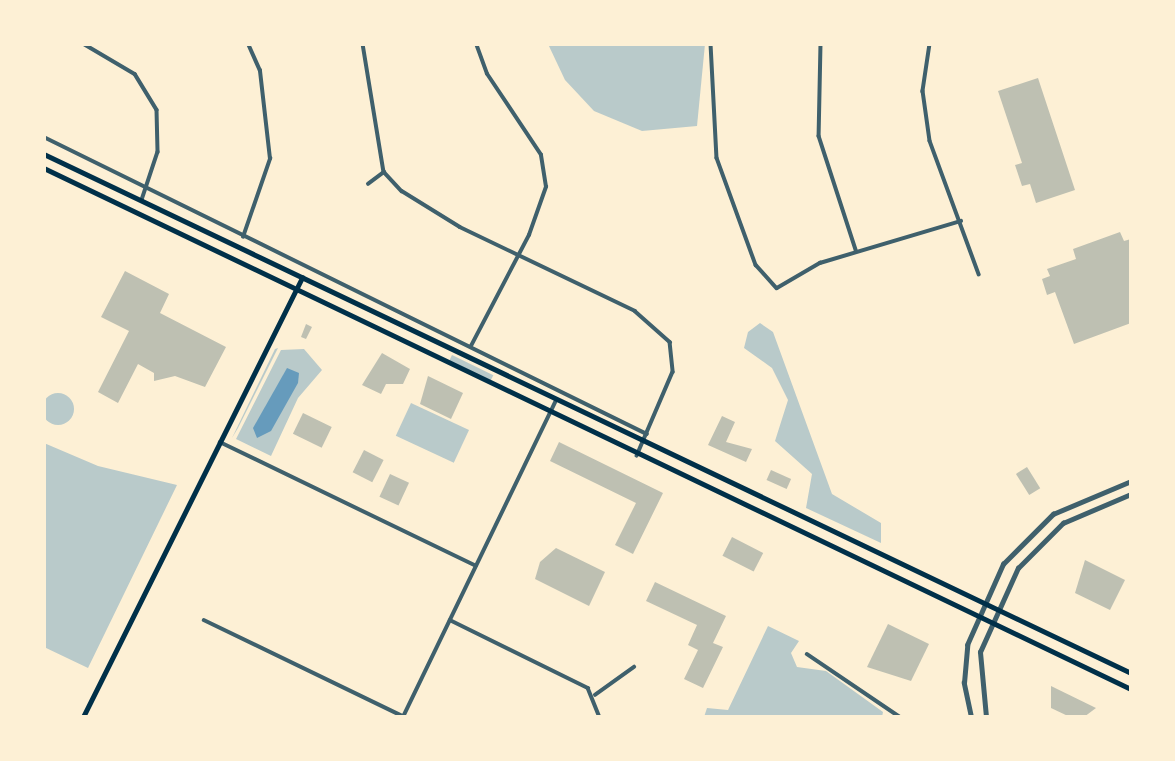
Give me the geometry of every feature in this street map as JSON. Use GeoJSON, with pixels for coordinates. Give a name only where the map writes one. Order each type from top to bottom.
{"type":"FeatureCollection","features":[{"type":"Feature","properties":{"kind":"main road"},"geometry":{"type":"LineString","coordinates":[[44,154],[643,443],[984,601],[1131,673]]}},
{"type":"Feature","properties":{"kind":"main road"},"geometry":{"type":"LineString","coordinates":[[44,169],[637,456],[1131,689]]}},
{"type":"Feature","properties":{"kind":"main road"},"geometry":{"type":"LineString","coordinates":[[83,717],[302,277]]}},
{"type":"Feature","properties":{"kind":"street"},"geometry":{"type":"LineString","coordinates":[[84,44],[135,74],[157,110],[158,152],[141,202]]}},
{"type":"Feature","properties":{"kind":"street"},"geometry":{"type":"LineString","coordinates":[[243,237],[270,159],[260,71],[248,44]]}},
{"type":"Feature","properties":{"kind":"street"},"geometry":{"type":"LineString","coordinates":[[363,44],[384,172],[420,204],[635,311],[670,342],[673,372],[637,456]]}},
{"type":"Feature","properties":{"kind":"street"},"geometry":{"type":"LineString","coordinates":[[471,346],[543,201],[544,166],[476,44]]}},
{"type":"Feature","properties":{"kind":"street"},"geometry":{"type":"LineString","coordinates":[[711,44],[717,158],[756,265],[777,288],[803,270],[856,250],[961,221]]}},
{"type":"Feature","properties":{"kind":"street"},"geometry":{"type":"LineString","coordinates":[[821,44],[819,136],[856,250]]}},
{"type":"Feature","properties":{"kind":"street"},"geometry":{"type":"LineString","coordinates":[[930,44],[926,116],[979,274]]}},
{"type":"Feature","properties":{"kind":"street"},"geometry":{"type":"LineString","coordinates":[[44,137],[648,434]]}},
{"type":"Feature","properties":{"kind":"street"},"geometry":{"type":"LineString","coordinates":[[368,184],[384,172]]}},
{"type":"Feature","properties":{"kind":"street"},"geometry":{"type":"LineString","coordinates":[[204,620],[403,717],[556,401]]}},
{"type":"Feature","properties":{"kind":"street"},"geometry":{"type":"LineString","coordinates":[[220,442],[476,566]]}},
{"type":"Feature","properties":{"kind":"street"},"geometry":{"type":"LineString","coordinates":[[971,717],[963,671],[977,615],[1009,555],[1042,522],[1131,481]]}},
{"type":"Feature","properties":{"kind":"street"},"geometry":{"type":"LineString","coordinates":[[986,717],[978,671],[991,621],[1018,568],[1044,537],[1078,515],[1131,494]]}},
{"type":"Feature","properties":{"kind":"street"},"geometry":{"type":"LineString","coordinates":[[450,620],[595,695],[600,717]]}},
{"type":"Feature","properties":{"kind":"street"},"geometry":{"type":"LineString","coordinates":[[807,654],[900,717]]}},
{"type":"Feature","properties":{"kind":"street"},"geometry":{"type":"LineString","coordinates":[[595,695],[634,667]]}},
{"type":"Feature","properties":{"kind":"shaded area"},"geometry":{"type":"Polygon","coordinates":[[[548,44],[705,44],[697,126],[642,131],[594,111],[565,80],[548,44]]]}},
{"type":"Feature","properties":{"kind":"shaded area"},"geometry":{"type":"Polygon","coordinates":[[[760,323],[773,332],[832,494],[881,523],[881,543],[806,508],[812,474],[775,441],[788,400],[772,368],[744,348],[748,332],[760,323]]]}},
{"type":"Feature","properties":{"kind":"shaded area"},"geometry":{"type":"Polygon","coordinates":[[[278,348],[238,428],[232,438],[275,349],[278,348]]]}},
{"type":"Feature","properties":{"kind":"shaded area"},"geometry":{"type":"Polygon","coordinates":[[[304,349],[322,370],[298,398],[271,456],[236,439],[281,350],[304,349]]]}},
{"type":"Feature","properties":{"kind":"shaded area"},"geometry":{"type":"Polygon","coordinates":[[[452,355],[493,375],[491,381],[449,360],[452,355]]]}},
{"type":"Feature","properties":{"kind":"shaded area"},"geometry":{"type":"Polygon","coordinates":[[[58,393],[69,398],[74,409],[69,420],[58,425],[47,420],[42,409],[47,398],[58,393]]]}},
{"type":"Feature","properties":{"kind":"shaded area"},"geometry":{"type":"Polygon","coordinates":[[[411,403],[469,430],[454,463],[396,436],[411,403]]]}},
{"type":"Feature","properties":{"kind":"shaded area"},"geometry":{"type":"Polygon","coordinates":[[[44,443],[98,466],[177,485],[88,668],[44,647],[44,443]]]}},
{"type":"Feature","properties":{"kind":"shaded area"},"geometry":{"type":"Polygon","coordinates":[[[768,626],[799,641],[791,653],[797,667],[826,671],[883,712],[882,717],[704,717],[707,708],[728,710],[768,626]]]}},
{"type":"Feature","properties":{"kind":"water"},"geometry":{"type":"Polygon","coordinates":[[[287,368],[299,373],[298,383],[271,431],[257,438],[253,428],[287,368]]]}},
{"type":"Feature","properties":{"kind":"building"},"geometry":{"type":"Polygon","coordinates":[[[1038,78],[1075,190],[1036,203],[1030,184],[1022,186],[1015,165],[1022,163],[998,91],[1038,78]]]}},
{"type":"Feature","properties":{"kind":"building"},"geometry":{"type":"Polygon","coordinates":[[[1120,232],[1124,241],[1131,239],[1131,323],[1074,344],[1055,292],[1047,295],[1042,279],[1050,276],[1047,269],[1076,259],[1073,249],[1120,232]]]}},
{"type":"Feature","properties":{"kind":"building"},"geometry":{"type":"Polygon","coordinates":[[[125,271],[169,294],[160,313],[226,347],[205,387],[175,376],[154,381],[154,373],[138,364],[118,403],[98,392],[129,331],[101,317],[125,271]]]}},
{"type":"Feature","properties":{"kind":"building"},"geometry":{"type":"Polygon","coordinates":[[[306,324],[312,327],[306,339],[301,337],[306,324]]]}},
{"type":"Feature","properties":{"kind":"building"},"geometry":{"type":"Polygon","coordinates":[[[382,353],[410,369],[403,384],[386,384],[381,394],[362,385],[382,353]]]}},
{"type":"Feature","properties":{"kind":"building"},"geometry":{"type":"Polygon","coordinates":[[[428,376],[463,393],[451,419],[420,404],[428,376]]]}},
{"type":"Feature","properties":{"kind":"building"},"geometry":{"type":"Polygon","coordinates":[[[303,413],[332,427],[322,448],[293,434],[303,413]]]}},
{"type":"Feature","properties":{"kind":"building"},"geometry":{"type":"Polygon","coordinates":[[[722,416],[735,422],[726,442],[752,449],[746,462],[708,445],[722,416]]]}},
{"type":"Feature","properties":{"kind":"building"},"geometry":{"type":"Polygon","coordinates":[[[559,442],[663,493],[633,554],[615,545],[636,503],[550,461],[559,442]]]}},
{"type":"Feature","properties":{"kind":"building"},"geometry":{"type":"Polygon","coordinates":[[[364,450],[384,460],[372,482],[353,472],[364,450]]]}},
{"type":"Feature","properties":{"kind":"building"},"geometry":{"type":"Polygon","coordinates":[[[1027,467],[1040,488],[1029,495],[1016,474],[1027,467]]]}},
{"type":"Feature","properties":{"kind":"building"},"geometry":{"type":"Polygon","coordinates":[[[771,470],[791,479],[787,489],[767,480],[771,470]]]}},
{"type":"Feature","properties":{"kind":"building"},"geometry":{"type":"Polygon","coordinates":[[[390,474],[409,483],[398,506],[379,497],[390,474]]]}},
{"type":"Feature","properties":{"kind":"building"},"geometry":{"type":"Polygon","coordinates":[[[732,537],[763,553],[754,572],[722,556],[732,537]]]}},
{"type":"Feature","properties":{"kind":"building"},"geometry":{"type":"Polygon","coordinates":[[[556,548],[605,572],[589,606],[535,579],[540,562],[556,548]]]}},
{"type":"Feature","properties":{"kind":"building"},"geometry":{"type":"Polygon","coordinates":[[[1085,560],[1125,580],[1110,610],[1075,593],[1085,560]]]}},
{"type":"Feature","properties":{"kind":"building"},"geometry":{"type":"Polygon","coordinates":[[[655,582],[726,616],[713,643],[723,647],[703,688],[684,679],[698,650],[688,645],[697,625],[646,601],[655,582]]]}},
{"type":"Feature","properties":{"kind":"building"},"geometry":{"type":"Polygon","coordinates":[[[888,624],[929,644],[911,681],[867,667],[888,624]]]}},
{"type":"Feature","properties":{"kind":"building"},"geometry":{"type":"Polygon","coordinates":[[[1051,686],[1096,708],[1084,717],[1070,717],[1051,708],[1051,686]]]}}]}
